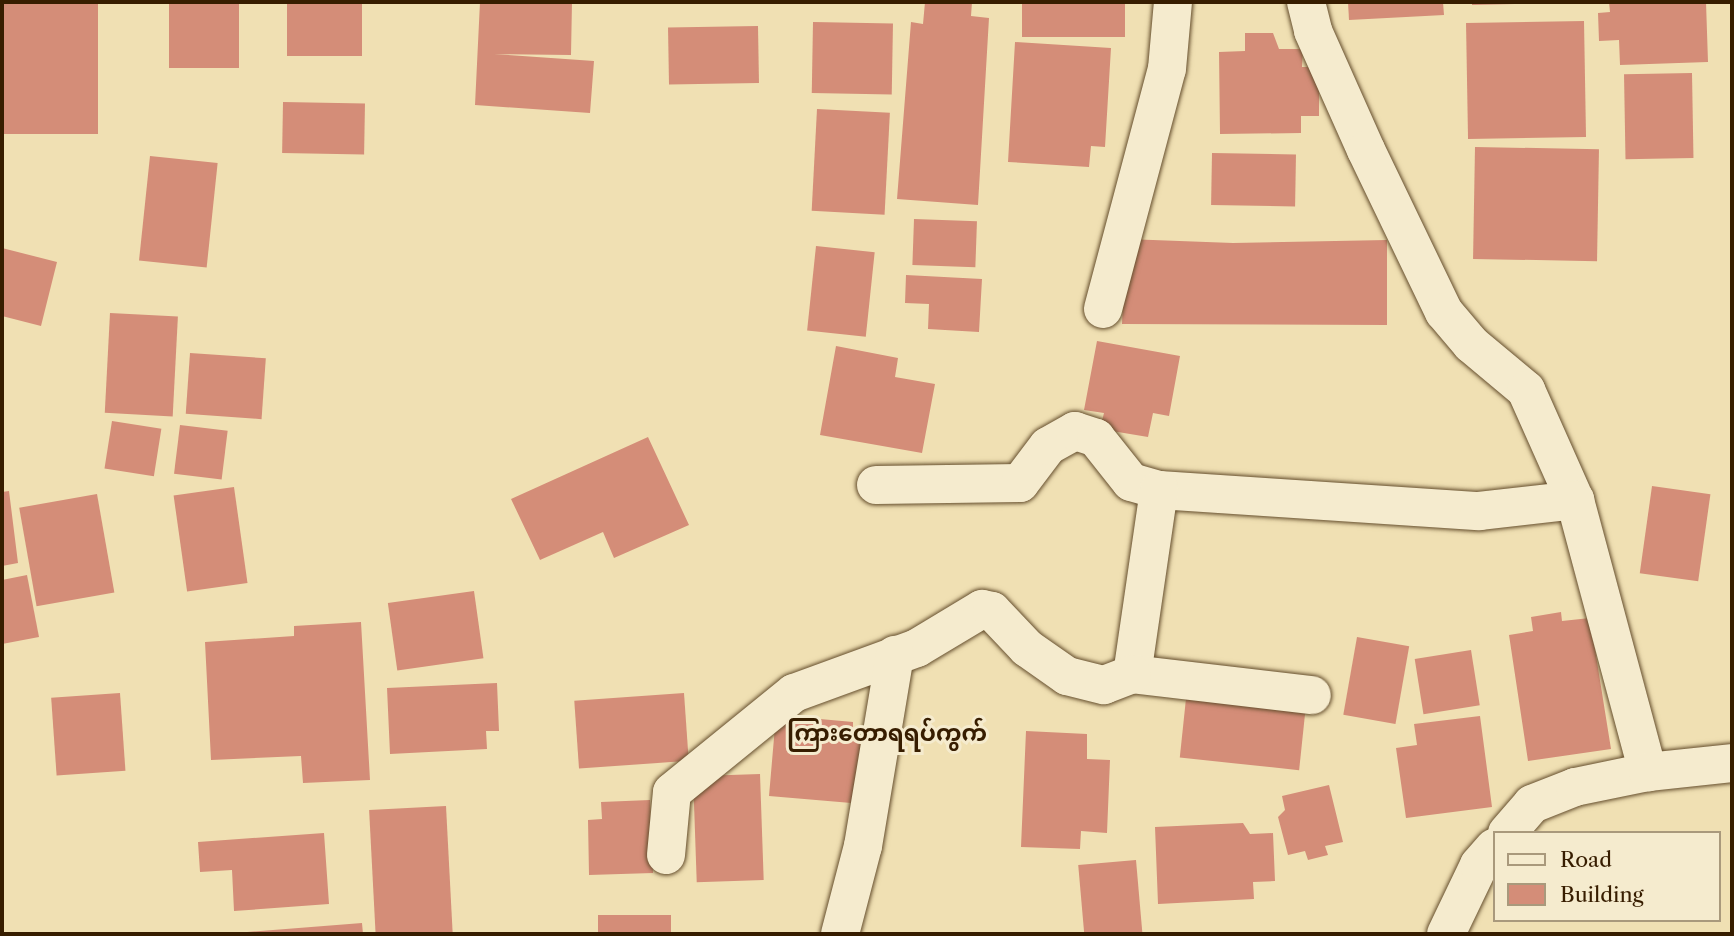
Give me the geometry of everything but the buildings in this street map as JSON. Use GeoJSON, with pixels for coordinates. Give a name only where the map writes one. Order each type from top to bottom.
{"type":"FeatureCollection","features":[{"type":"Feature","properties":{"kind":"street"},"geometry":{"type":"LineString","coordinates":[[1103,309],[1167,69],[1173,2]]}},
{"type":"Feature","properties":{"kind":"street"},"geometry":{"type":"LineString","coordinates":[[1306,2],[1313,31],[1360,138],[1444,312],[1471,344],[1526,390],[1575,500],[1648,772]]}},
{"type":"Feature","properties":{"kind":"street"},"geometry":{"type":"LineString","coordinates":[[876,485],[1020,483],[1048,446],[1075,431],[1096,438],[1130,482],[1159,490],[1479,511],[1575,500]]}},
{"type":"Feature","properties":{"kind":"street"},"geometry":{"type":"LineString","coordinates":[[1132,674],[1159,490]]}},
{"type":"Feature","properties":{"kind":"street"},"geometry":{"type":"LineString","coordinates":[[666,855],[670,800],[678,786],[794,693],[940,636],[982,609],[992,611],[1027,648],[1067,676],[1104,685],[1132,674],[1312,695]]}},
{"type":"Feature","properties":{"kind":"street"},"geometry":{"type":"LineString","coordinates":[[840,934],[863,846],[895,655]]}},
{"type":"Feature","properties":{"kind":"street"},"geometry":{"type":"LineString","coordinates":[[1509,831],[1532,804],[1575,787],[1648,772],[1732,764]]}},
{"type":"Feature","properties":{"kind":"street"},"geometry":{"type":"LineString","coordinates":[[1446,934],[1479,865],[1492,850]]}},
{"type":"Feature","properties":{"kind":"district","name":"ကြားတောရရပ်ကွက်"},"geometry":{"type":"Point","coordinates":[887,733]}}]}
